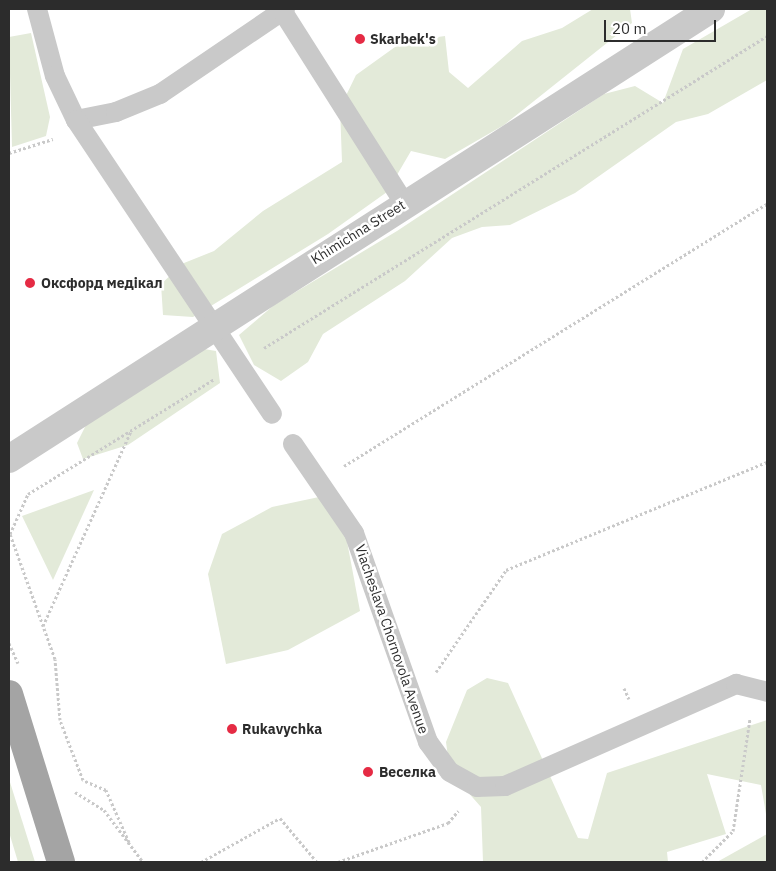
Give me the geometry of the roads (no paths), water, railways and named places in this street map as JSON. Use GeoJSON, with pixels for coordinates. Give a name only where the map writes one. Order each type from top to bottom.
{"type":"FeatureCollection","features":[{"type":"Feature","properties":{"kind":"main road"},"geometry":{"type":"LineString","coordinates":[[9,694],[60,862]]}},
{"type":"Feature","properties":{"kind":"street","name":"Khimichna Street"},"geometry":{"type":"LineString","coordinates":[[9,459],[211,325],[710,9]]}},
{"type":"Feature","properties":{"kind":"lane"},"geometry":{"type":"LineString","coordinates":[[37,9],[55,76],[76,120],[272,414]]}},
{"type":"Feature","properties":{"kind":"lane"},"geometry":{"type":"LineString","coordinates":[[76,120],[116,112],[160,94],[284,10],[404,203]]}},
{"type":"Feature","properties":{"kind":"lane","name":"Viacheslava Chornovola Avenue"},"geometry":{"type":"LineString","coordinates":[[293,444],[354,533],[428,742],[450,772],[477,787],[505,786],[736,684],[761,689]]}},
{"type":"Feature","properties":{"kind":"place","name":"Skarbek's"},"geometry":{"type":"Point","coordinates":[360,39]}},
{"type":"Feature","properties":{"kind":"place","name":"Оксфорд медікал"},"geometry":{"type":"Point","coordinates":[30,283]}},
{"type":"Feature","properties":{"kind":"place","name":"Rukavychka"},"geometry":{"type":"Point","coordinates":[232,729]}},
{"type":"Feature","properties":{"kind":"place","name":"Веселка"},"geometry":{"type":"Point","coordinates":[368,772]}}]}
